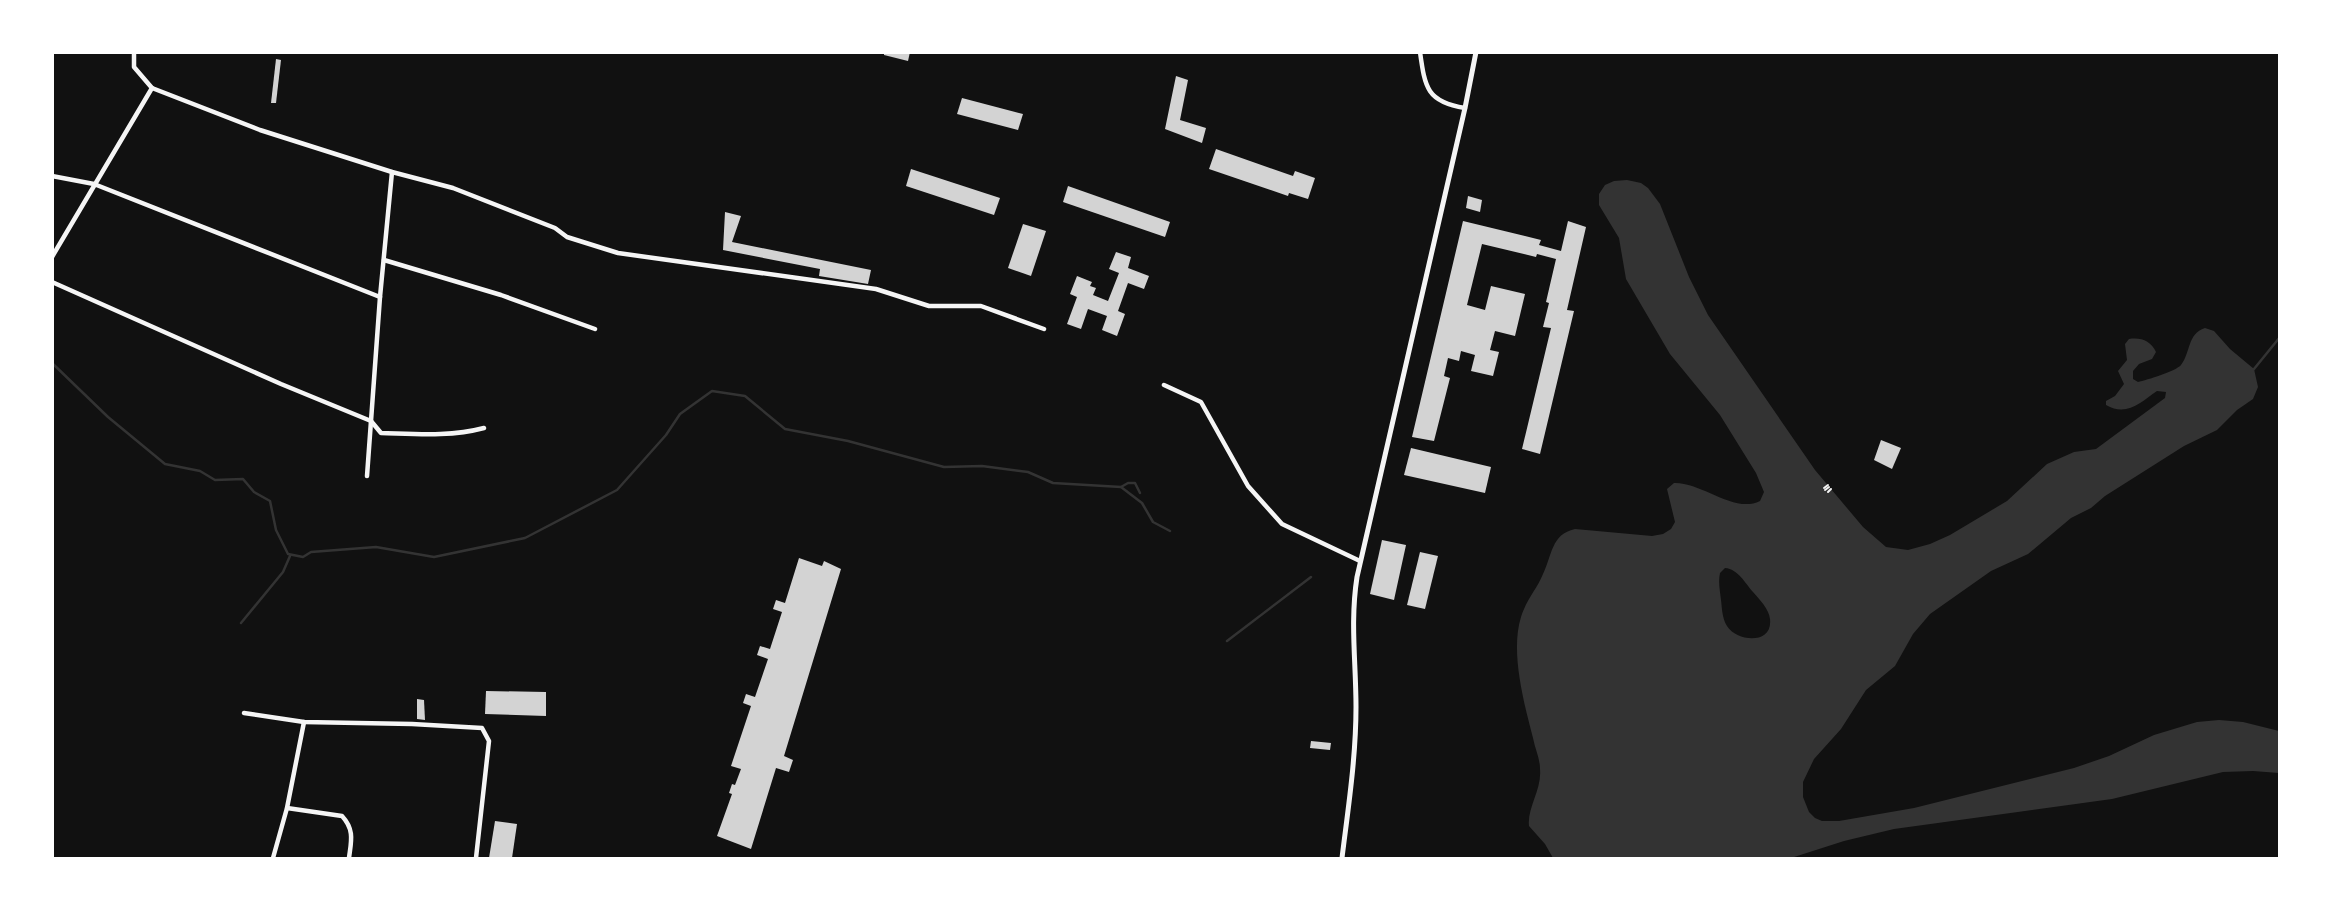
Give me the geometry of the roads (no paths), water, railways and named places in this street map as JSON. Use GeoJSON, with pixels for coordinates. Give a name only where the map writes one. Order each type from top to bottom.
{"type":"FeatureCollection","features":[{"type":"Feature","properties":{"kind":"street"},"geometry":{"type":"LineString","coordinates":[[134,52],[134,67],[152,88],[260,130],[392,172],[453,188],[555,228],[567,237],[618,253],[876,289],[929,306],[981,306],[1044,329]]}},
{"type":"Feature","properties":{"kind":"street"},"geometry":{"type":"LineString","coordinates":[[1420,52],[1424,79],[1431,93],[1444,105],[1465,108]]}},
{"type":"Feature","properties":{"kind":"street"},"geometry":{"type":"LineString","coordinates":[[1342,859],[1356,708],[1352,608],[1360,561],[1476,52]]}},
{"type":"Feature","properties":{"kind":"street"},"geometry":{"type":"LineString","coordinates":[[52,257],[152,88]]}},
{"type":"Feature","properties":{"kind":"street"},"geometry":{"type":"LineString","coordinates":[[367,475],[392,172]]}},
{"type":"Feature","properties":{"kind":"street"},"geometry":{"type":"LineString","coordinates":[[52,176],[94,184],[380,297]]}},
{"type":"Feature","properties":{"kind":"street"},"geometry":{"type":"LineString","coordinates":[[384,260],[500,295],[595,329]]}},
{"type":"Feature","properties":{"kind":"street"},"geometry":{"type":"LineString","coordinates":[[52,282],[281,384],[372,421],[381,433],[434,435],[464,433],[484,428]]}},
{"type":"Feature","properties":{"kind":"street"},"geometry":{"type":"LineString","coordinates":[[1164,385],[1201,402],[1248,486],[1282,524],[1360,561]]}},
{"type":"Feature","properties":{"kind":"street"},"geometry":{"type":"LineString","coordinates":[[244,713],[304,722],[412,723],[482,728],[489,741],[476,859]]}},
{"type":"Feature","properties":{"kind":"street"},"geometry":{"type":"LineString","coordinates":[[273,859],[287,808],[304,722]]}},
{"type":"Feature","properties":{"kind":"street"},"geometry":{"type":"LineString","coordinates":[[287,808],[342,816],[349,823],[352,835],[349,859]]}},
{"type":"Feature","properties":{"kind":"waterway"},"geometry":{"type":"LineString","coordinates":[[2254,369],[2280,337]]}},
{"type":"Feature","properties":{"kind":"waterway"},"geometry":{"type":"LineString","coordinates":[[52,363],[108,417],[165,464],[200,471],[215,480],[243,479],[254,492],[270,501],[276,530],[288,554],[303,557],[311,552],[376,547],[434,557],[525,538],[617,490],[666,435],[680,414],[712,391],[745,396],[785,429],[848,441],[944,467],[982,466],[1028,472],[1053,483],[1121,487],[1142,503],[1153,522],[1170,531]]}},
{"type":"Feature","properties":{"kind":"waterway"},"geometry":{"type":"LineString","coordinates":[[1121,487],[1135,483],[1140,493]]}},
{"type":"Feature","properties":{"kind":"waterway"},"geometry":{"type":"LineString","coordinates":[[241,623],[283,572],[290,556]]}},
{"type":"Feature","properties":{"kind":"waterway"},"geometry":{"type":"LineString","coordinates":[[1227,641],[1311,577]]}}]}
